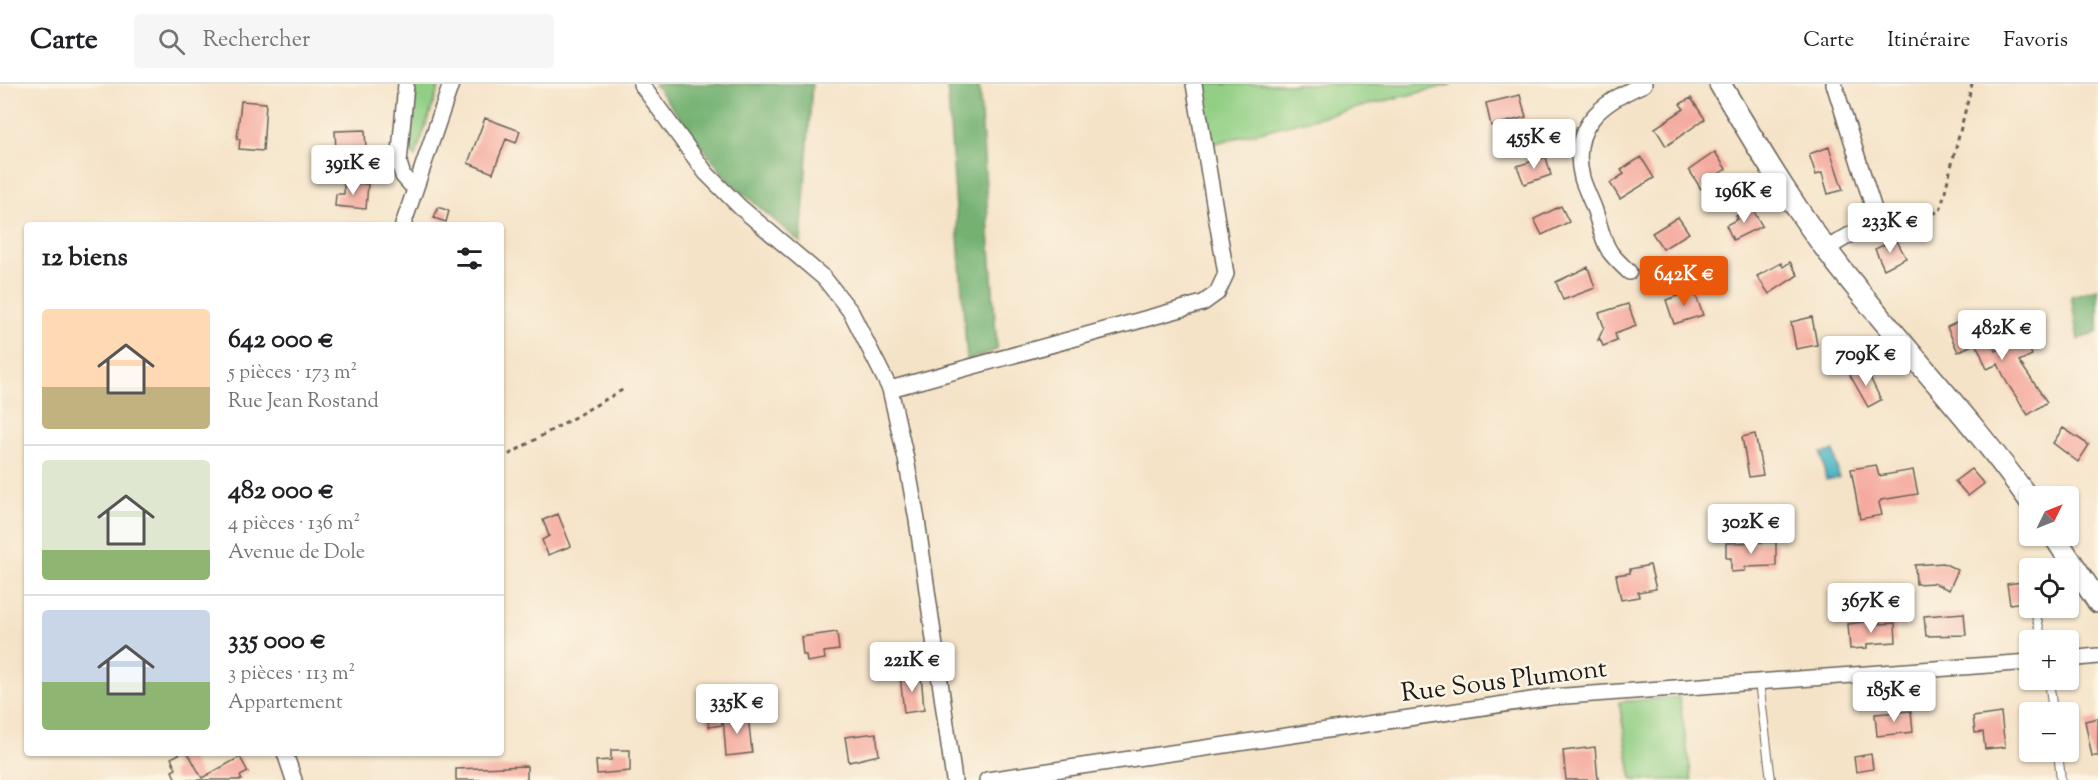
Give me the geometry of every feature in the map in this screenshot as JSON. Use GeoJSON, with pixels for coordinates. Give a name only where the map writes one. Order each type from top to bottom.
{"type":"FeatureCollection","features":[{"type":"Feature","properties":{"kind":"main road"},"geometry":{"type":"LineString","coordinates":[[1720,84],[1779,183],[1826,249],[2019,486]]}},
{"type":"Feature","properties":{"kind":"main road"},"geometry":{"type":"LineString","coordinates":[[2061,546],[2098,602]]}},
{"type":"Feature","properties":{"kind":"street"},"geometry":{"type":"LineString","coordinates":[[406,84],[399,163],[403,176],[415,186]]}},
{"type":"Feature","properties":{"kind":"street"},"geometry":{"type":"LineString","coordinates":[[404,222],[451,84]]}},
{"type":"Feature","properties":{"kind":"street"},"geometry":{"type":"LineString","coordinates":[[641,84],[706,173],[740,207],[824,278],[851,312],[890,388],[917,520],[954,780]]}},
{"type":"Feature","properties":{"kind":"street"},"geometry":{"type":"LineString","coordinates":[[890,388],[1203,303],[1217,293],[1226,274],[1194,84]]}},
{"type":"Feature","properties":{"kind":"street"},"geometry":{"type":"LineString","coordinates":[[1629,272],[1610,251],[1582,178],[1580,163],[1584,130],[1593,117],[1602,106],[1619,95],[1644,84]]}},
{"type":"Feature","properties":{"kind":"street"},"geometry":{"type":"LineString","coordinates":[[1826,249],[1877,219],[1834,84]]}},
{"type":"Feature","properties":{"kind":"street"},"geometry":{"type":"LineString","coordinates":[[2079,658],[2098,656]]}},
{"type":"Feature","properties":{"kind":"street","name":"Rue Sous Plumont"},"geometry":{"type":"LineString","coordinates":[[987,780],[1552,698],[2019,663]]}},
{"type":"Feature","properties":{"kind":"street"},"geometry":{"type":"LineString","coordinates":[[286,756],[294,780]]}},
{"type":"Feature","properties":{"kind":"lane"},"geometry":{"type":"LineString","coordinates":[[1759,682],[1771,780]]}},
{"type":"Feature","properties":{"kind":"lane"},"geometry":{"type":"LineString","coordinates":[[2059,762],[2061,780]]}},
{"type":"Feature","properties":{"kind":"path"},"geometry":{"type":"LineString","coordinates":[[1888,228],[1940,211],[1972,84]]}},
{"type":"Feature","properties":{"kind":"path"},"geometry":{"type":"LineString","coordinates":[[504,457],[624,389]]}},
{"type":"Feature","properties":{"kind":"green space"},"geometry":{"type":"Polygon","coordinates":[[[416,84],[440,84],[415,157],[410,146],[416,84]]]}},
{"type":"Feature","properties":{"kind":"green space"},"geometry":{"type":"Polygon","coordinates":[[[654,84],[812,84],[801,243],[728,180],[654,84]]]}},
{"type":"Feature","properties":{"kind":"green space"},"geometry":{"type":"Polygon","coordinates":[[[947,84],[979,84],[997,350],[967,360],[947,84]]]}},
{"type":"Feature","properties":{"kind":"green space"},"geometry":{"type":"Polygon","coordinates":[[[1201,84],[1453,84],[1211,144],[1201,84]]]}},
{"type":"Feature","properties":{"kind":"green space"},"geometry":{"type":"Polygon","coordinates":[[[2098,289],[2098,331],[2078,340],[2071,296],[2098,289]]]}},
{"type":"Feature","properties":{"kind":"green space"},"geometry":{"type":"Polygon","coordinates":[[[1679,697],[1692,780],[1632,780],[1619,702],[1679,697]]]}},
{"type":"Feature","properties":{"kind":"water"},"geometry":{"type":"Polygon","coordinates":[[[1834,451],[1839,478],[1826,480],[1821,453],[1834,451]]]}},
{"type":"Feature","properties":{"kind":"water"},"geometry":{"type":"Polygon","coordinates":[[[1733,519],[1735,531],[1712,535],[1710,523],[1733,519]]]}},
{"type":"Feature","properties":{"kind":"building"},"geometry":{"type":"Polygon","coordinates":[[[1520,95],[1526,117],[1491,126],[1486,103],[1520,95]]]}},
{"type":"Feature","properties":{"kind":"building"},"geometry":{"type":"Polygon","coordinates":[[[1691,98],[1705,119],[1666,146],[1655,128],[1684,109],[1680,104],[1691,98]]]}},
{"type":"Feature","properties":{"kind":"building"},"geometry":{"type":"Polygon","coordinates":[[[241,101],[266,103],[263,151],[239,149],[240,139],[237,139],[241,101]]]}},
{"type":"Feature","properties":{"kind":"building"},"geometry":{"type":"Polygon","coordinates":[[[485,118],[520,131],[516,143],[506,139],[493,173],[468,163],[485,118]]]}},
{"type":"Feature","properties":{"kind":"building"},"geometry":{"type":"Polygon","coordinates":[[[365,130],[366,150],[336,151],[335,131],[365,130]]]}},
{"type":"Feature","properties":{"kind":"building"},"geometry":{"type":"Polygon","coordinates":[[[1829,147],[1843,190],[1828,194],[1822,173],[1816,175],[1809,154],[1829,147]]]}},
{"type":"Feature","properties":{"kind":"building"},"geometry":{"type":"Polygon","coordinates":[[[1715,152],[1726,169],[1717,175],[1719,177],[1701,189],[1689,170],[1715,152]]]}},
{"type":"Feature","properties":{"kind":"building"},"geometry":{"type":"Polygon","coordinates":[[[1546,157],[1551,175],[1524,184],[1517,166],[1546,157]]]}},
{"type":"Feature","properties":{"kind":"building"},"geometry":{"type":"Polygon","coordinates":[[[1641,157],[1654,178],[1620,199],[1610,183],[1624,174],[1621,170],[1641,157]]]}},
{"type":"Feature","properties":{"kind":"building"},"geometry":{"type":"Polygon","coordinates":[[[344,182],[368,184],[366,209],[335,206],[336,194],[344,194],[344,182]]]}},
{"type":"Feature","properties":{"kind":"building"},"geometry":{"type":"Polygon","coordinates":[[[1561,206],[1569,222],[1542,235],[1534,219],[1561,206]]]}},
{"type":"Feature","properties":{"kind":"building"},"geometry":{"type":"Polygon","coordinates":[[[438,207],[449,211],[446,222],[434,218],[438,207]]]}},
{"type":"Feature","properties":{"kind":"building"},"geometry":{"type":"Polygon","coordinates":[[[1752,208],[1762,226],[1733,240],[1726,225],[1738,219],[1736,216],[1752,208]]]}},
{"type":"Feature","properties":{"kind":"building"},"geometry":{"type":"Polygon","coordinates":[[[1678,217],[1689,233],[1663,249],[1652,233],[1678,217]]]}},
{"type":"Feature","properties":{"kind":"building"},"geometry":{"type":"Polygon","coordinates":[[[1896,239],[1906,258],[1884,269],[1875,249],[1896,239]]]}},
{"type":"Feature","properties":{"kind":"building"},"geometry":{"type":"Polygon","coordinates":[[[1790,262],[1798,275],[1769,294],[1757,276],[1781,263],[1783,267],[1790,262]]]}},
{"type":"Feature","properties":{"kind":"building"},"geometry":{"type":"Polygon","coordinates":[[[1588,267],[1595,288],[1563,300],[1556,282],[1588,267]]]}},
{"type":"Feature","properties":{"kind":"building"},"geometry":{"type":"Polygon","coordinates":[[[1694,290],[1703,315],[1674,324],[1666,300],[1694,290]]]}},
{"type":"Feature","properties":{"kind":"building"},"geometry":{"type":"Polygon","coordinates":[[[1628,304],[1636,326],[1615,334],[1617,341],[1603,346],[1600,339],[1598,340],[1604,327],[1599,313],[1628,304]]]}},
{"type":"Feature","properties":{"kind":"building"},"geometry":{"type":"Polygon","coordinates":[[[1812,317],[1817,345],[1796,349],[1791,322],[1812,317]]]}},
{"type":"Feature","properties":{"kind":"building"},"geometry":{"type":"Polygon","coordinates":[[[1962,320],[1965,328],[1982,320],[1996,351],[2024,338],[2032,355],[2019,361],[2047,402],[2028,415],[2007,383],[1998,364],[1987,369],[1976,343],[1958,352],[1947,327],[1962,320]]]}},
{"type":"Feature","properties":{"kind":"building"},"geometry":{"type":"Polygon","coordinates":[[[1865,367],[1881,400],[1868,407],[1850,375],[1865,367]]]}},
{"type":"Feature","properties":{"kind":"building"},"geometry":{"type":"Polygon","coordinates":[[[2063,428],[2089,445],[2078,462],[2053,443],[2063,428]]]}},
{"type":"Feature","properties":{"kind":"building"},"geometry":{"type":"Polygon","coordinates":[[[1755,434],[1763,475],[1749,477],[1742,437],[1755,434]]]}},
{"type":"Feature","properties":{"kind":"building"},"geometry":{"type":"Polygon","coordinates":[[[1876,465],[1879,476],[1913,470],[1918,494],[1881,500],[1879,503],[1882,515],[1860,519],[1851,469],[1876,465]]]}},
{"type":"Feature","properties":{"kind":"building"},"geometry":{"type":"Polygon","coordinates":[[[1971,469],[1984,484],[1968,496],[1955,481],[1971,469]]]}},
{"type":"Feature","properties":{"kind":"building"},"geometry":{"type":"Polygon","coordinates":[[[558,514],[571,546],[548,555],[542,540],[549,536],[543,520],[558,514]]]}},
{"type":"Feature","properties":{"kind":"building"},"geometry":{"type":"Polygon","coordinates":[[[1776,542],[1776,566],[1745,567],[1745,571],[1731,572],[1731,558],[1726,558],[1726,543],[1776,542]]]}},
{"type":"Feature","properties":{"kind":"building"},"geometry":{"type":"Polygon","coordinates":[[[1943,563],[1958,570],[1949,590],[1934,583],[1916,584],[1915,565],[1943,563]]]}},
{"type":"Feature","properties":{"kind":"building"},"geometry":{"type":"Polygon","coordinates":[[[1650,565],[1656,589],[1638,592],[1639,597],[1621,600],[1616,575],[1630,573],[1630,569],[1650,565]]]}},
{"type":"Feature","properties":{"kind":"building"},"geometry":{"type":"Polygon","coordinates":[[[2019,582],[2019,603],[2010,604],[2007,584],[2019,582]]]}},
{"type":"Feature","properties":{"kind":"building"},"geometry":{"type":"Polygon","coordinates":[[[1964,613],[1966,635],[1926,636],[1924,616],[1964,613]]]}},
{"type":"Feature","properties":{"kind":"building"},"geometry":{"type":"Polygon","coordinates":[[[1879,620],[1880,624],[1895,623],[1896,642],[1867,644],[1867,648],[1850,649],[1848,624],[1879,620]]]}},
{"type":"Feature","properties":{"kind":"building"},"geometry":{"type":"Polygon","coordinates":[[[837,632],[839,650],[824,652],[825,659],[807,662],[806,655],[803,655],[801,637],[837,632]]]}},
{"type":"Feature","properties":{"kind":"building"},"geometry":{"type":"Polygon","coordinates":[[[921,673],[924,710],[904,713],[900,675],[921,673]]]}},
{"type":"Feature","properties":{"kind":"building"},"geometry":{"type":"Polygon","coordinates":[[[720,706],[722,725],[709,727],[706,707],[720,706]]]}},
{"type":"Feature","properties":{"kind":"building"},"geometry":{"type":"Polygon","coordinates":[[[1911,711],[1913,732],[1877,736],[1875,714],[1911,711]]]}},
{"type":"Feature","properties":{"kind":"building"},"geometry":{"type":"Polygon","coordinates":[[[2001,713],[2005,747],[1985,749],[1983,732],[1975,733],[1973,717],[2001,713]]]}},
{"type":"Feature","properties":{"kind":"building"},"geometry":{"type":"Polygon","coordinates":[[[748,715],[752,753],[726,756],[723,717],[748,715]]]}},
{"type":"Feature","properties":{"kind":"building"},"geometry":{"type":"Polygon","coordinates":[[[2098,718],[2098,756],[2092,756],[2085,721],[2098,718]]]}},
{"type":"Feature","properties":{"kind":"building"},"geometry":{"type":"Polygon","coordinates":[[[876,733],[879,755],[849,762],[845,737],[876,733]]]}},
{"type":"Feature","properties":{"kind":"building"},"geometry":{"type":"Polygon","coordinates":[[[1595,747],[1598,780],[1566,780],[1563,751],[1595,747]]]}},
{"type":"Feature","properties":{"kind":"building"},"geometry":{"type":"Polygon","coordinates":[[[611,750],[630,750],[630,771],[597,774],[596,761],[611,760],[611,750]]]}},
{"type":"Feature","properties":{"kind":"building"},"geometry":{"type":"Polygon","coordinates":[[[1871,754],[1873,769],[1856,772],[1854,757],[1871,754]]]}},
{"type":"Feature","properties":{"kind":"building"},"geometry":{"type":"Polygon","coordinates":[[[190,756],[202,778],[240,757],[248,772],[240,776],[242,780],[176,780],[172,771],[176,769],[171,758],[190,756]]]}},
{"type":"Feature","properties":{"kind":"building"},"geometry":{"type":"Polygon","coordinates":[[[527,766],[527,780],[456,780],[456,769],[527,766]]]}}]}
